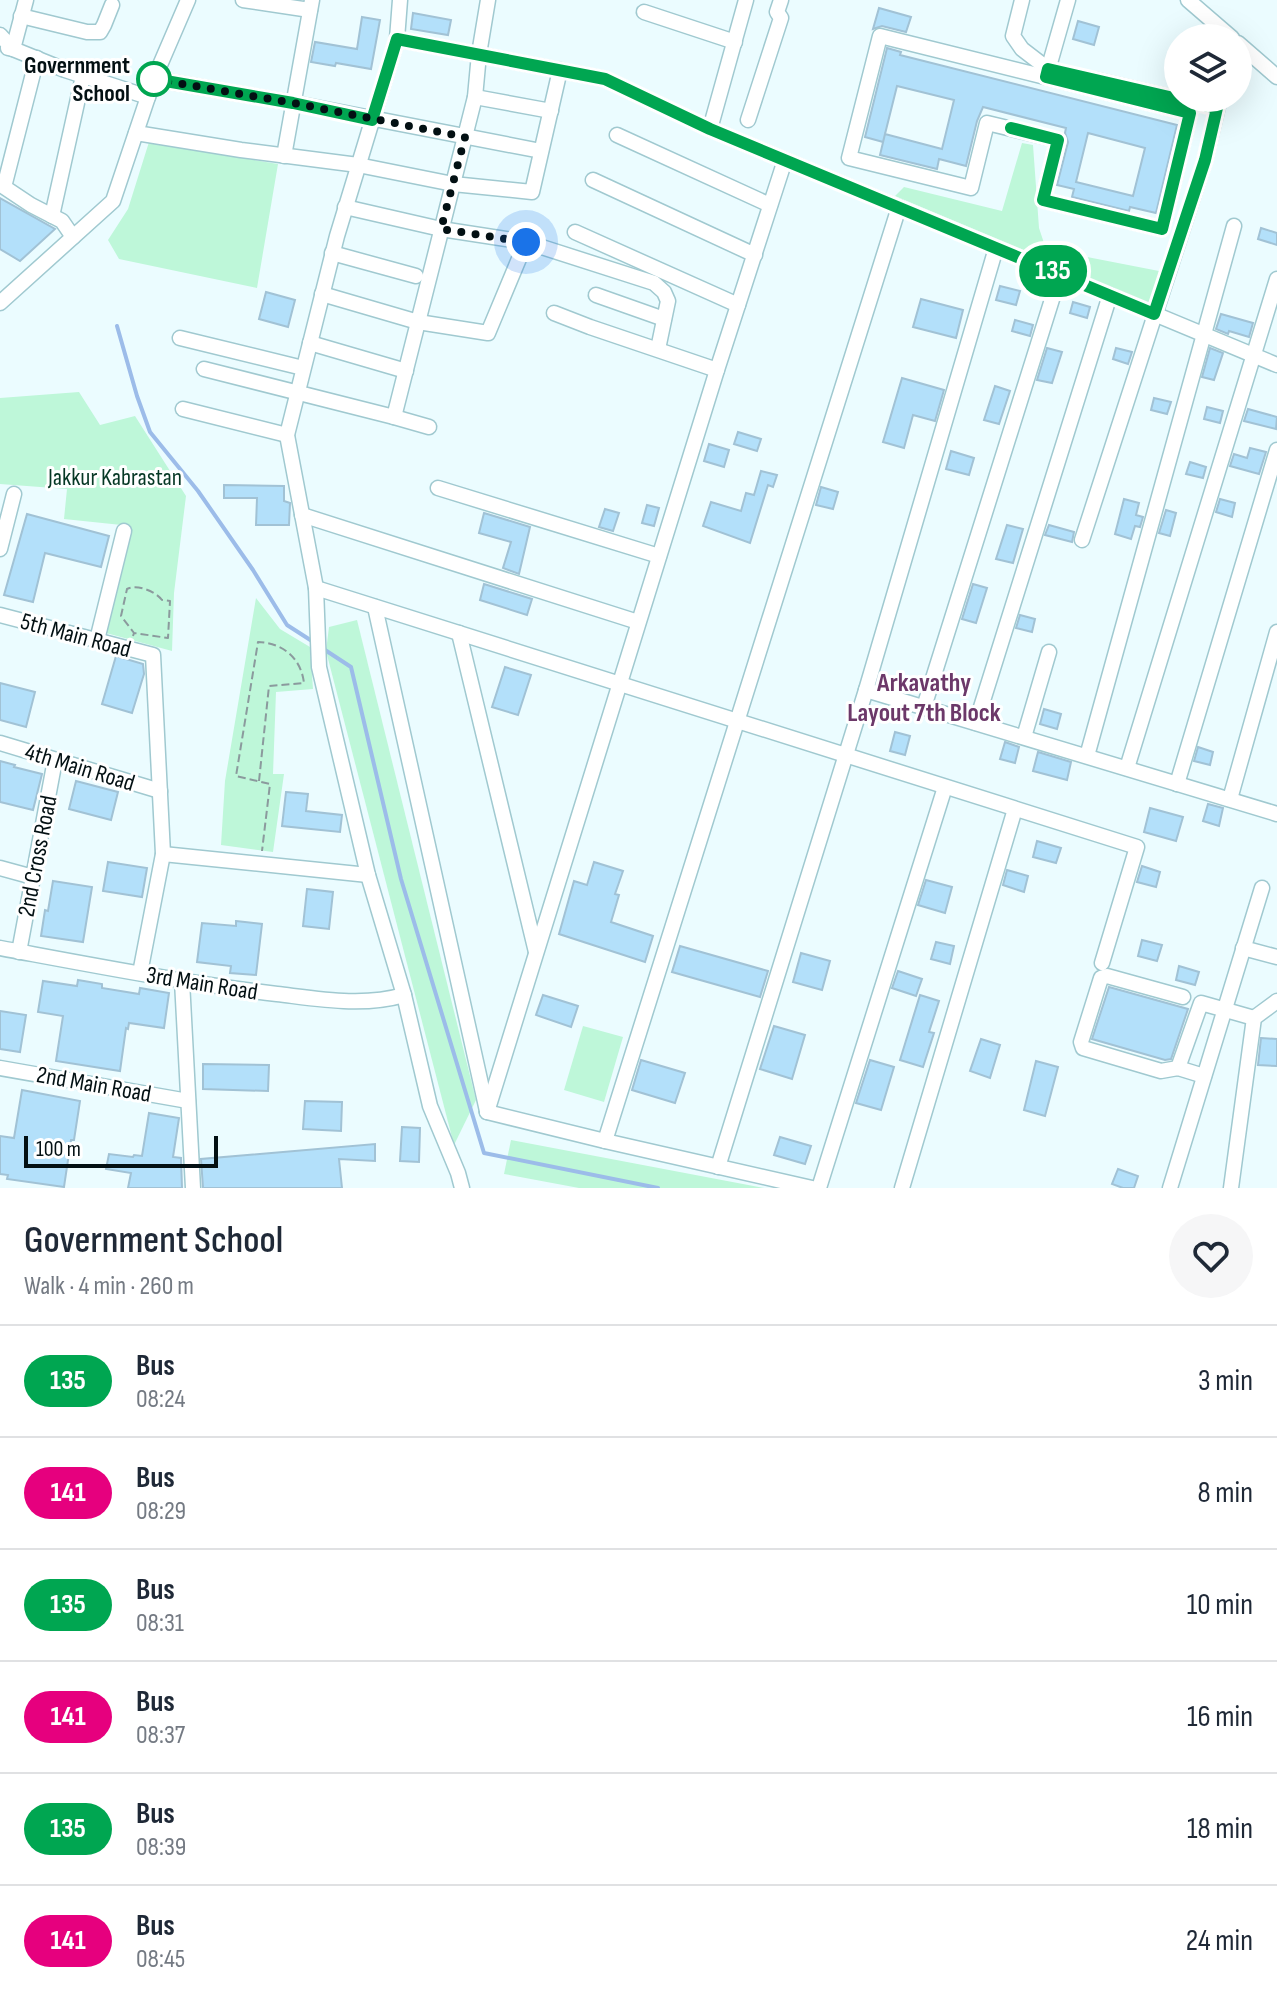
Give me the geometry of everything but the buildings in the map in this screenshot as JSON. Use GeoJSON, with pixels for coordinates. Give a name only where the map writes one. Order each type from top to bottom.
{"type":"FeatureCollection","features":[{"type":"Feature","properties":{"kind":"street"},"geometry":{"type":"LineString","coordinates":[[6,48],[26,0]]}},
{"type":"Feature","properties":{"kind":"street"},"geometry":{"type":"LineString","coordinates":[[0,303],[113,201],[154,79],[188,0]]}},
{"type":"Feature","properties":{"kind":"street"},"geometry":{"type":"LineString","coordinates":[[243,0],[311,5],[284,156]]}},
{"type":"Feature","properties":{"kind":"street"},"geometry":{"type":"LineString","coordinates":[[400,0],[397,39],[332,253],[287,435],[316,588],[319,667],[368,875],[404,995],[430,1106],[462,1188]]}},
{"type":"Feature","properties":{"kind":"street"},"geometry":{"type":"LineString","coordinates":[[394,417],[475,97],[488,0]]}},
{"type":"Feature","properties":{"kind":"street"},"geometry":{"type":"LineString","coordinates":[[710,129],[746,0]]}},
{"type":"Feature","properties":{"kind":"street"},"geometry":{"type":"LineString","coordinates":[[748,120],[781,18],[777,12],[781,0]]}},
{"type":"Feature","properties":{"kind":"street"},"geometry":{"type":"LineString","coordinates":[[1022,0],[1013,36],[1047,73]]}},
{"type":"Feature","properties":{"kind":"street"},"geometry":{"type":"LineString","coordinates":[[1047,73],[1068,0]]}},
{"type":"Feature","properties":{"kind":"street"},"geometry":{"type":"LineString","coordinates":[[1188,0],[1216,24]]}},
{"type":"Feature","properties":{"kind":"street"},"geometry":{"type":"LineString","coordinates":[[21,16],[87,32],[100,32],[112,5]]}},
{"type":"Feature","properties":{"kind":"street"},"geometry":{"type":"LineString","coordinates":[[644,12],[735,42]]}},
{"type":"Feature","properties":{"kind":"street"},"geometry":{"type":"LineString","coordinates":[[0,35],[6,48],[148,97]]}},
{"type":"Feature","properties":{"kind":"street"},"geometry":{"type":"LineString","coordinates":[[951,46],[1047,73],[1190,113],[1162,229],[1043,200],[1058,140],[987,123],[971,188],[849,158],[880,36],[1047,73],[1164,94]]}},
{"type":"Feature","properties":{"kind":"street"},"geometry":{"type":"LineString","coordinates":[[397,39],[605,79],[710,129],[1277,365]]}},
{"type":"Feature","properties":{"kind":"street"},"geometry":{"type":"LineString","coordinates":[[1252,55],[1277,77]]}},
{"type":"Feature","properties":{"kind":"street"},"geometry":{"type":"LineString","coordinates":[[37,58],[4,187],[62,221],[73,237]]}},
{"type":"Feature","properties":{"kind":"street"},"geometry":{"type":"LineString","coordinates":[[136,133],[358,165],[453,184],[532,192],[560,70]]}},
{"type":"Feature","properties":{"kind":"street"},"geometry":{"type":"LineString","coordinates":[[52,216],[83,76]]}},
{"type":"Feature","properties":{"kind":"street"},"geometry":{"type":"LineString","coordinates":[[154,79],[541,151]]}},
{"type":"Feature","properties":{"kind":"street"},"geometry":{"type":"LineString","coordinates":[[475,97],[551,111]]}},
{"type":"Feature","properties":{"kind":"street"},"geometry":{"type":"LineString","coordinates":[[1082,540],[1205,160],[1216,112]]}},
{"type":"Feature","properties":{"kind":"street"},"geometry":{"type":"LineString","coordinates":[[617,135],[770,205]]}},
{"type":"Feature","properties":{"kind":"street"},"geometry":{"type":"LineString","coordinates":[[487,1112],[785,160]]}},
{"type":"Feature","properties":{"kind":"street"},"geometry":{"type":"LineString","coordinates":[[593,180],[755,255]]}},
{"type":"Feature","properties":{"kind":"street"},"geometry":{"type":"LineString","coordinates":[[345,207],[441,229],[526,242],[654,283],[668,301],[658,349]]}},
{"type":"Feature","properties":{"kind":"street"},"geometry":{"type":"LineString","coordinates":[[605,1141],[899,207]]}},
{"type":"Feature","properties":{"kind":"street"},"geometry":{"type":"LineString","coordinates":[[1087,756],[1234,226]]}},
{"type":"Feature","properties":{"kind":"street"},"geometry":{"type":"LineString","coordinates":[[575,232],[738,305]]}},
{"type":"Feature","properties":{"kind":"street"},"geometry":{"type":"LineString","coordinates":[[322,294],[418,322],[488,333],[526,242]]}},
{"type":"Feature","properties":{"kind":"street"},"geometry":{"type":"LineString","coordinates":[[718,1167],[866,690],[996,248]]}},
{"type":"Feature","properties":{"kind":"street"},"geometry":{"type":"LineString","coordinates":[[332,253],[416,276]]}},
{"type":"Feature","properties":{"kind":"street"},"geometry":{"type":"LineString","coordinates":[[924,707],[1060,274]]}},
{"type":"Feature","properties":{"kind":"street"},"geometry":{"type":"LineString","coordinates":[[1127,768],[1277,279]]}},
{"type":"Feature","properties":{"kind":"street"},"geometry":{"type":"LineString","coordinates":[[596,295],[664,319]]}},
{"type":"Feature","properties":{"kind":"street"},"geometry":{"type":"LineString","coordinates":[[976,723],[1110,295]]}},
{"type":"Feature","properties":{"kind":"street"},"geometry":{"type":"LineString","coordinates":[[554,313],[717,370]]}},
{"type":"Feature","properties":{"kind":"street"},"geometry":{"type":"LineString","coordinates":[[180,338],[303,368]]}},
{"type":"Feature","properties":{"kind":"street"},"geometry":{"type":"LineString","coordinates":[[310,343],[406,371]]}},
{"type":"Feature","properties":{"kind":"street"},"geometry":{"type":"LineString","coordinates":[[204,369],[429,427]]}},
{"type":"Feature","properties":{"kind":"street"},"geometry":{"type":"LineString","coordinates":[[183,409],[287,435]]}},
{"type":"Feature","properties":{"kind":"street"},"geometry":{"type":"LineString","coordinates":[[1177,784],[1270,497],[1277,450]]}},
{"type":"Feature","properties":{"kind":"street"},"geometry":{"type":"LineString","coordinates":[[438,488],[659,556]]}},
{"type":"Feature","properties":{"kind":"street"},"geometry":{"type":"LineString","coordinates":[[0,549],[14,494]]}},
{"type":"Feature","properties":{"kind":"street"},"geometry":{"type":"LineString","coordinates":[[302,515],[638,622]]}},
{"type":"Feature","properties":{"kind":"street"},"geometry":{"type":"LineString","coordinates":[[97,640],[124,531]]}},
{"type":"Feature","properties":{"kind":"street"},"geometry":{"type":"LineString","coordinates":[[316,588],[1137,847],[1102,963]]}},
{"type":"Feature","properties":{"kind":"street"},"geometry":{"type":"LineString","coordinates":[[375,607],[487,1112]]}},
{"type":"Feature","properties":{"kind":"street","name":"5th Main Road"},"geometry":{"type":"LineString","coordinates":[[0,615],[153,655],[160,791]]}},
{"type":"Feature","properties":{"kind":"street"},"geometry":{"type":"LineString","coordinates":[[1230,799],[1277,632]]}},
{"type":"Feature","properties":{"kind":"street"},"geometry":{"type":"LineString","coordinates":[[459,633],[536,953]]}},
{"type":"Feature","properties":{"kind":"street"},"geometry":{"type":"LineString","coordinates":[[1024,737],[1049,652]]}},
{"type":"Feature","properties":{"kind":"street"},"geometry":{"type":"LineString","coordinates":[[866,690],[1277,814]]}},
{"type":"Feature","properties":{"kind":"street","name":"4th Main Road"},"geometry":{"type":"LineString","coordinates":[[0,743],[160,791]]}},
{"type":"Feature","properties":{"kind":"street","name":"2nd Cross Road"},"geometry":{"type":"LineString","coordinates":[[19,952],[55,760]]}},
{"type":"Feature","properties":{"kind":"street"},"geometry":{"type":"LineString","coordinates":[[819,1188],[945,787]]}},
{"type":"Feature","properties":{"kind":"street"},"geometry":{"type":"LineString","coordinates":[[140,973],[163,854],[160,791]]}},
{"type":"Feature","properties":{"kind":"street"},"geometry":{"type":"LineString","coordinates":[[902,1188],[1015,809]]}},
{"type":"Feature","properties":{"kind":"street"},"geometry":{"type":"LineString","coordinates":[[163,854],[368,875]]}},
{"type":"Feature","properties":{"kind":"street"},"geometry":{"type":"LineString","coordinates":[[0,868],[33,877]]}},
{"type":"Feature","properties":{"kind":"street"},"geometry":{"type":"LineString","coordinates":[[1170,1188],[1262,888]]}},
{"type":"Feature","properties":{"kind":"street","name":"3rd Main Road"},"geometry":{"type":"LineString","coordinates":[[0,948],[253,991],[332,1000],[379,1001],[404,995]]}},
{"type":"Feature","properties":{"kind":"street"},"geometry":{"type":"LineString","coordinates":[[1243,948],[1277,957]]}},
{"type":"Feature","properties":{"kind":"street"},"geometry":{"type":"LineString","coordinates":[[1183,997],[1107,976],[1101,978],[1081,1042],[1083,1048],[1161,1071],[1178,1068],[1204,1076]]}},
{"type":"Feature","properties":{"kind":"street"},"geometry":{"type":"LineString","coordinates":[[182,981],[193,1188]]}},
{"type":"Feature","properties":{"kind":"street"},"geometry":{"type":"LineString","coordinates":[[1231,1188],[1254,1018],[1277,1001]]}},
{"type":"Feature","properties":{"kind":"street"},"geometry":{"type":"LineString","coordinates":[[1178,1068],[1201,1003],[1254,1018]]}},
{"type":"Feature","properties":{"kind":"street","name":"2nd Main Road"},"geometry":{"type":"LineString","coordinates":[[0,1068],[188,1101]]}},
{"type":"Feature","properties":{"kind":"street"},"geometry":{"type":"LineString","coordinates":[[487,1112],[812,1188]]}},
{"type":"Feature","properties":{"kind":"path"},"geometry":{"type":"LineString","coordinates":[[131,649],[134,633],[121,616],[127,589],[135,587],[170,601],[168,638],[134,633]]}},
{"type":"Feature","properties":{"kind":"path"},"geometry":{"type":"LineString","coordinates":[[259,781],[269,686],[304,683],[298,663],[288,651],[258,642],[236,776],[270,784],[261,864]]}},
{"type":"Feature","properties":{"kind":"green space"},"geometry":{"type":"Polygon","coordinates":[[[149,142],[278,164],[257,288],[119,259],[108,240],[128,209],[149,142]]]}},
{"type":"Feature","properties":{"kind":"green space"},"geometry":{"type":"Polygon","coordinates":[[[1022,143],[1033,145],[1039,228],[1046,249],[1159,271],[1152,304],[895,196],[904,187],[1002,211],[1022,143]]]}},
{"type":"Feature","properties":{"kind":"green space","name":"Jakkur Kabrastan"},"geometry":{"type":"Polygon","coordinates":[[[79,392],[100,425],[135,416],[186,496],[174,593],[172,651],[106,633],[131,526],[64,519],[67,489],[0,484],[0,398],[79,392]]]}},
{"type":"Feature","properties":{"kind":"green space"},"geometry":{"type":"Polygon","coordinates":[[[256,598],[280,629],[310,647],[313,689],[276,692],[273,774],[284,774],[273,852],[221,845],[225,781],[256,598]]]}},
{"type":"Feature","properties":{"kind":"green space"},"geometry":{"type":"Polygon","coordinates":[[[357,620],[476,1100],[454,1145],[326,651],[329,627],[357,620]]]}},
{"type":"Feature","properties":{"kind":"green space"},"geometry":{"type":"Polygon","coordinates":[[[583,1026],[623,1037],[604,1102],[564,1090],[583,1026]]]}},
{"type":"Feature","properties":{"kind":"green space"},"geometry":{"type":"Polygon","coordinates":[[[511,1140],[764,1188],[579,1188],[504,1174],[511,1140]]]}},
{"type":"Feature","properties":{"kind":"waterway"},"geometry":{"type":"LineString","coordinates":[[117,326],[150,432],[198,491],[287,625],[315,643]]}},
{"type":"Feature","properties":{"kind":"waterway"},"geometry":{"type":"LineString","coordinates":[[322,648],[351,667],[401,879],[484,1153],[658,1188]]}},
{"type":"Feature","properties":{"kind":"bus line","name":"135"},"geometry":{"type":"LineString","coordinates":[[154,79],[372,120],[397,39],[605,79],[710,129],[1154,314],[1205,160],[1217,108],[1048,69],[1046,77],[1190,113],[1162,229],[1043,200],[1058,140],[1011,128]]}},
{"type":"Feature","properties":{"kind":"place","name":"Government School"},"geometry":{"type":"Point","coordinates":[154,79]}},
{"type":"Feature","properties":{"kind":"district","name":"Arkavathy Layout 7th Block"},"geometry":{"type":"Point","coordinates":[924,697]}},
{"type":"Feature","properties":{"kind":"route"},"geometry":{"type":"LineString","coordinates":[[154,79],[465,137],[441,229],[526,242]]}}]}
